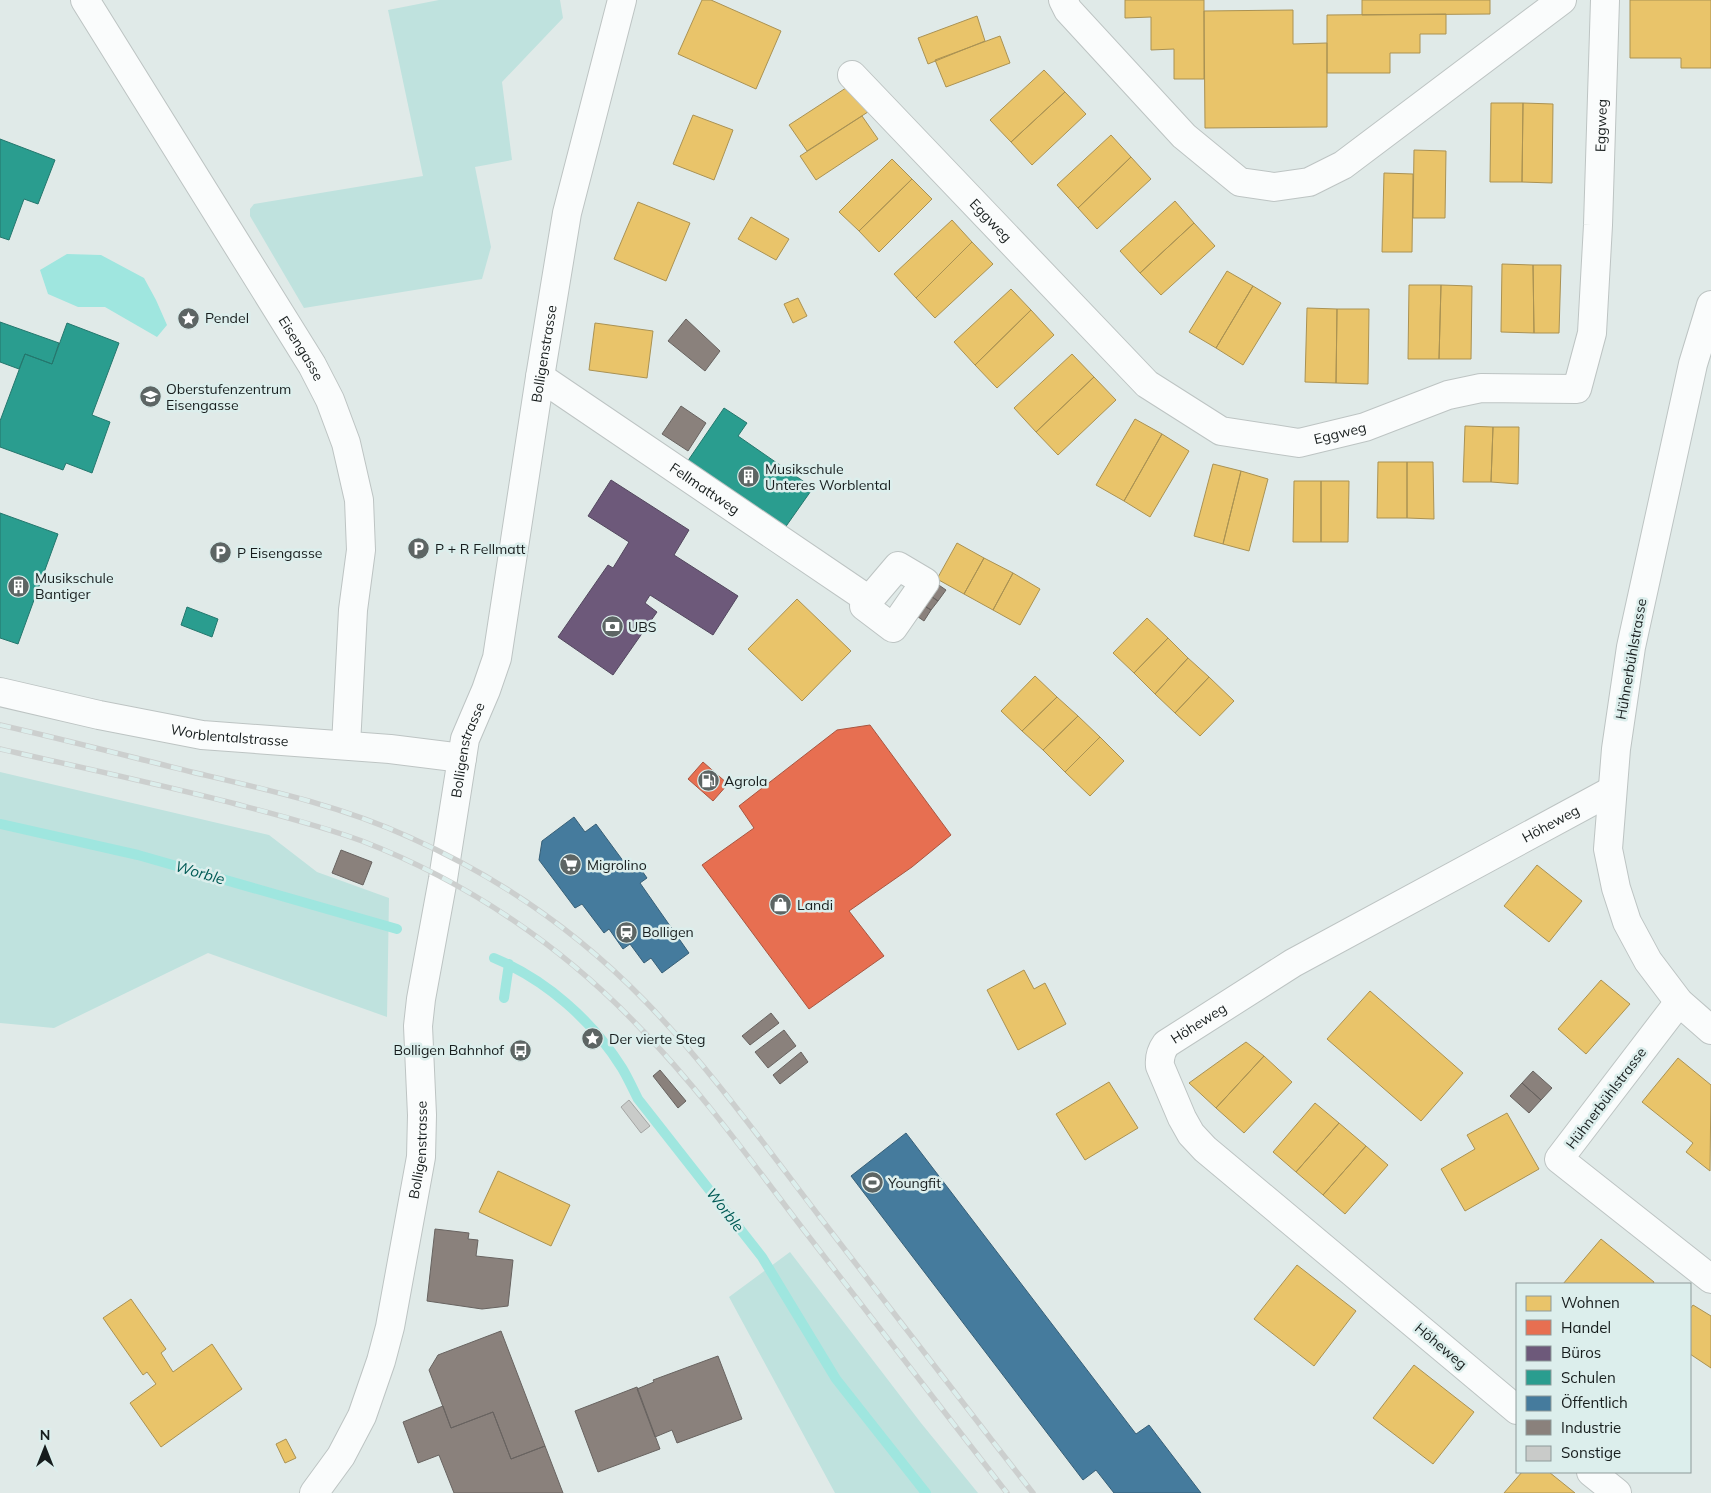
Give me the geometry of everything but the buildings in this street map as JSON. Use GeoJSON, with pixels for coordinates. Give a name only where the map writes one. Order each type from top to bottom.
{"type":"FeatureCollection","features":[{"type":"Feature","properties":{"kind":"street","name":"Eisengasse"},"geometry":{"type":"LineString","coordinates":[[85,0],[312,365],[330,400],[346,443],[359,500],[361,550],[353,610],[346,745]]}},
{"type":"Feature","properties":{"kind":"street","name":"Bolligenstrasse"},"geometry":{"type":"LineString","coordinates":[[314,1493],[341,1456],[362,1416],[381,1361],[390,1327],[421,1157],[422,1115],[418,1026],[421,999],[443,879],[465,739],[492,674],[501,641],[540,377],[567,213],[622,0]]}},
{"type":"Feature","properties":{"kind":"street"},"geometry":{"type":"LineString","coordinates":[[1063,0],[1068,10],[1184,136],[1240,182],[1274,187],[1309,182],[1344,165],[1562,0]]}},
{"type":"Feature","properties":{"kind":"street","name":"Eggweg"},"geometry":{"type":"LineString","coordinates":[[852,76],[1147,384],[1221,431],[1299,443],[1364,427],[1448,395],[1481,388],[1577,389],[1592,333],[1598,224],[1605,0]]}},
{"type":"Feature","properties":{"kind":"street","name":"Hühnerbühlstrasse"},"geometry":{"type":"LineString","coordinates":[[1711,305],[1693,364],[1639,609],[1620,718],[1611,791],[1608,849],[1616,888],[1627,922],[1648,962],[1679,1002],[1711,1030]]}},
{"type":"Feature","properties":{"kind":"street","name":"Fellmattweg"},"geometry":{"type":"LineString","coordinates":[[540,377],[869,600]]}},
{"type":"Feature","properties":{"kind":"street","name":"Worblentalstrasse"},"geometry":{"type":"LineString","coordinates":[[0,692],[99,715],[202,735],[346,745],[462,758]]}},
{"type":"Feature","properties":{"kind":"street","name":"Höheweg"},"geometry":{"type":"LineString","coordinates":[[1516,1409],[1205,1149],[1191,1134],[1182,1118],[1160,1066],[1161,1051],[1166,1044],[1293,963],[1611,791]]}},
{"type":"Feature","properties":{"kind":"street","name":"Hühnerbühlstrasse"},"geometry":{"type":"LineString","coordinates":[[1679,1002],[1559,1159],[1711,1279]]}},
{"type":"Feature","properties":{"kind":"street"},"geometry":{"type":"LineString","coordinates":[[1592,1473],[1617,1493]]}},
{"type":"Feature","properties":{"kind":"shaded area"},"geometry":{"type":"Polygon","coordinates":[[[439,0],[560,0],[563,18],[502,82],[512,160],[475,167],[491,247],[482,279],[304,308],[250,216],[250,209],[254,204],[423,176],[388,10],[439,0]]]}},
{"type":"Feature","properties":{"kind":"shaded area"},"geometry":{"type":"Polygon","coordinates":[[[0,772],[269,835],[317,872],[389,898],[387,1017],[208,953],[54,1028],[0,1023],[0,772]]]}},
{"type":"Feature","properties":{"kind":"shaded area"},"geometry":{"type":"Polygon","coordinates":[[[790,1252],[921,1423],[978,1493],[835,1493],[729,1297],[790,1252]]]}},
{"type":"Feature","properties":{"kind":"water"},"geometry":{"type":"Polygon","coordinates":[[[67,254],[101,255],[144,278],[167,325],[157,337],[105,307],[78,307],[48,294],[40,270],[67,254]]]}},
{"type":"Feature","properties":{"kind":"waterway","name":"Worble"},"geometry":{"type":"LineString","coordinates":[[0,824],[138,855],[397,929]]}},
{"type":"Feature","properties":{"kind":"waterway","name":"Worble"},"geometry":{"type":"LineString","coordinates":[[494,958],[532,978],[566,1003],[610,1050],[638,1099],[762,1257],[836,1379],[926,1493]]}},
{"type":"Feature","properties":{"kind":"waterway"},"geometry":{"type":"LineString","coordinates":[[504,998],[509,964]]}},
{"type":"Feature","properties":{"kind":"railway"},"geometry":{"type":"LineString","coordinates":[[0,725],[278,793],[357,816],[409,837],[474,869],[564,929],[645,1001],[691,1052],[735,1106],[1033,1493]]}},
{"type":"Feature","properties":{"kind":"railway"},"geometry":{"type":"LineString","coordinates":[[0,749],[236,804],[362,841],[401,857],[477,897],[547,945],[612,1000],[685,1077],[1007,1493]]}},
{"type":"Feature","properties":{"kind":"place","name":"Pendel"},"geometry":{"type":"Point","coordinates":[189,318]}},
{"type":"Feature","properties":{"kind":"place","name":"Oberstufenzentrum Eisengasse"},"geometry":{"type":"Point","coordinates":[150,397]}},
{"type":"Feature","properties":{"kind":"place","name":"Musikschule Unteres Worblental"},"geometry":{"type":"Point","coordinates":[749,477]}},
{"type":"Feature","properties":{"kind":"place","name":"P + R Fellmatt"},"geometry":{"type":"Point","coordinates":[419,549]}},
{"type":"Feature","properties":{"kind":"place","name":"P Eisengasse"},"geometry":{"type":"Point","coordinates":[221,553]}},
{"type":"Feature","properties":{"kind":"place","name":"Musikschule Bantiger"},"geometry":{"type":"Point","coordinates":[19,586]}},
{"type":"Feature","properties":{"kind":"place","name":"UBS"},"geometry":{"type":"Point","coordinates":[612,627]}},
{"type":"Feature","properties":{"kind":"place","name":"Agrola"},"geometry":{"type":"Point","coordinates":[708,781]}},
{"type":"Feature","properties":{"kind":"place","name":"Migrolino"},"geometry":{"type":"Point","coordinates":[571,865]}},
{"type":"Feature","properties":{"kind":"place","name":"Landi"},"geometry":{"type":"Point","coordinates":[781,905]}},
{"type":"Feature","properties":{"kind":"place","name":"Bolligen"},"geometry":{"type":"Point","coordinates":[626,932]}},
{"type":"Feature","properties":{"kind":"place","name":"Der vierte Steg"},"geometry":{"type":"Point","coordinates":[593,1039]}},
{"type":"Feature","properties":{"kind":"place","name":"Bolligen Bahnhof"},"geometry":{"type":"Point","coordinates":[520,1050]}},
{"type":"Feature","properties":{"kind":"place","name":"Youngfit"},"geometry":{"type":"Point","coordinates":[872,1183]}}]}
